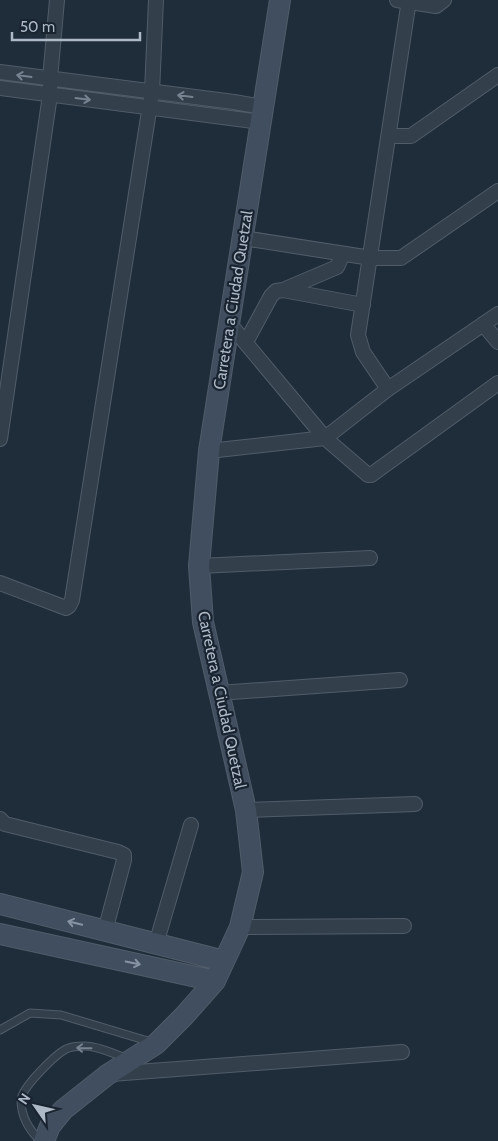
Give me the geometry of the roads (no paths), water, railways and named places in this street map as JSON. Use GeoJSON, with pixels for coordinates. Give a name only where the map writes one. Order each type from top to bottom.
{"type":"FeatureCollection","features":[{"type":"Feature","properties":{"kind":"main road","name":"Carretera a Ciudad Quetzal"},"geometry":{"type":"LineString","coordinates":[[44,1141],[50,1126],[62,1110],[107,1075],[156,1044],[215,981],[240,927],[253,872],[246,810],[203,622],[199,566],[209,451],[280,0]]}},
{"type":"Feature","properties":{"kind":"main road"},"geometry":{"type":"LineString","coordinates":[[0,904],[224,961]]}},
{"type":"Feature","properties":{"kind":"main road"},"geometry":{"type":"LineString","coordinates":[[0,934],[215,981]]}},
{"type":"Feature","properties":{"kind":"street"},"geometry":{"type":"LineString","coordinates":[[0,439],[50,95],[56,0]]}},
{"type":"Feature","properties":{"kind":"street"},"geometry":{"type":"LineString","coordinates":[[0,583],[66,608],[72,600],[150,108],[156,0]]}},
{"type":"Feature","properties":{"kind":"street"},"geometry":{"type":"LineString","coordinates":[[388,389],[362,352],[358,335],[389,136],[405,1],[436,6],[444,0]]}},
{"type":"Feature","properties":{"kind":"street"},"geometry":{"type":"LineString","coordinates":[[0,72],[234,102],[262,115]]}},
{"type":"Feature","properties":{"kind":"street"},"geometry":{"type":"LineString","coordinates":[[389,136],[411,136],[498,75]]}},
{"type":"Feature","properties":{"kind":"street"},"geometry":{"type":"LineString","coordinates":[[0,88],[150,108],[262,115]]}},
{"type":"Feature","properties":{"kind":"street"},"geometry":{"type":"LineString","coordinates":[[242,238],[371,258],[401,258],[498,192]]}},
{"type":"Feature","properties":{"kind":"street"},"geometry":{"type":"LineString","coordinates":[[246,342],[271,296],[276,291],[283,290],[337,267],[343,254]]}},
{"type":"Feature","properties":{"kind":"street"},"geometry":{"type":"LineString","coordinates":[[283,290],[363,305]]}},
{"type":"Feature","properties":{"kind":"street"},"geometry":{"type":"LineString","coordinates":[[209,451],[325,438],[388,389],[498,314]]}},
{"type":"Feature","properties":{"kind":"street"},"geometry":{"type":"LineString","coordinates":[[229,323],[325,438],[364,473],[371,475],[498,383]]}},
{"type":"Feature","properties":{"kind":"street"},"geometry":{"type":"LineString","coordinates":[[483,324],[498,342]]}},
{"type":"Feature","properties":{"kind":"street"},"geometry":{"type":"LineString","coordinates":[[199,566],[370,558]]}},
{"type":"Feature","properties":{"kind":"street"},"geometry":{"type":"LineString","coordinates":[[219,693],[400,680]]}},
{"type":"Feature","properties":{"kind":"street"},"geometry":{"type":"LineString","coordinates":[[246,810],[415,804]]}},
{"type":"Feature","properties":{"kind":"street"},"geometry":{"type":"LineString","coordinates":[[0,819],[5,824],[124,855],[105,931]]}},
{"type":"Feature","properties":{"kind":"street"},"geometry":{"type":"LineString","coordinates":[[156,944],[191,825]]}},
{"type":"Feature","properties":{"kind":"street"},"geometry":{"type":"LineString","coordinates":[[240,927],[404,926]]}},
{"type":"Feature","properties":{"kind":"street"},"geometry":{"type":"LineString","coordinates":[[107,1075],[402,1052]]}},
{"type":"Feature","properties":{"kind":"lane"},"geometry":{"type":"LineString","coordinates":[[0,1030],[30,1013],[61,1015],[156,1044]]}},
{"type":"Feature","properties":{"kind":"lane"},"geometry":{"type":"LineString","coordinates":[[40,1141],[29,1129],[23,1114],[21,1098],[30,1081],[43,1069],[66,1049],[86,1046],[131,1060]]}}]}
